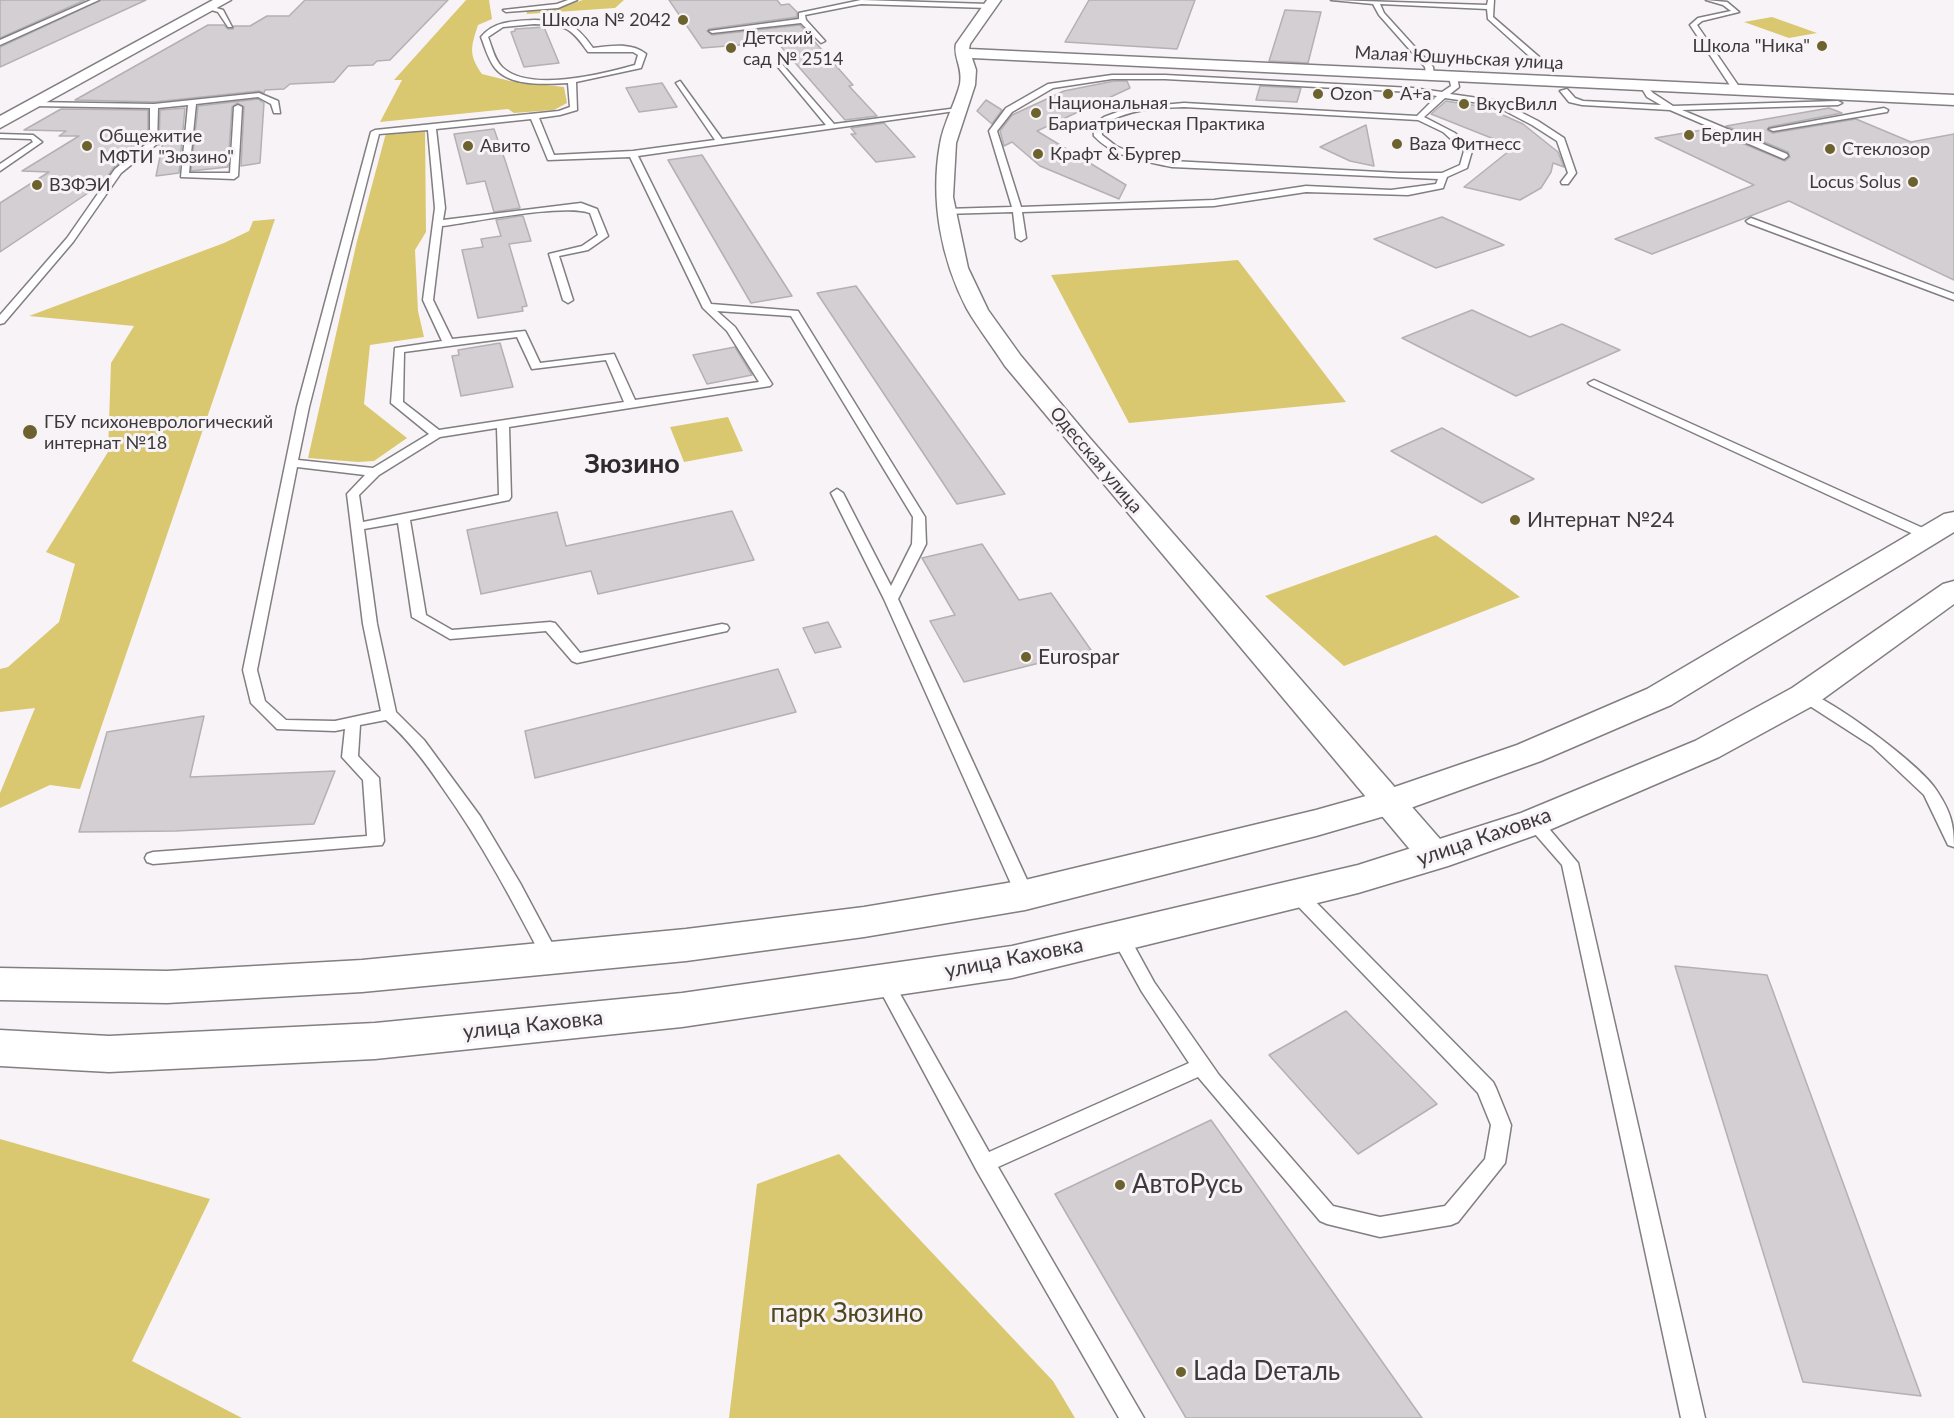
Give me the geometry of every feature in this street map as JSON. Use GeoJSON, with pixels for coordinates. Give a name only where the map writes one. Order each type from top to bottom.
{"type":"FeatureCollection","features":[{"type":"Feature","properties":{"kind":"main road"},"geometry":{"type":"LineString","coordinates":[[0,123],[217,4]]}},
{"type":"Feature","properties":{"kind":"main road"},"geometry":{"type":"LineString","coordinates":[[0,984],[167,987],[362,976],[686,945],[864,922],[1025,895],[1316,823],[1389,802],[1529,753],[1659,697],[1942,528]]}},
{"type":"Feature","properties":{"kind":"main road","name":"улица Каховка"},"geometry":{"type":"LineString","coordinates":[[0,1048],[109,1054],[375,1041],[682,1010],[1012,962],[1297,894],[1435,856],[1534,822],[1707,749],[1804,696],[1954,590]]}},
{"type":"Feature","properties":{"kind":"street","name":"Одесская улица"},"geometry":{"type":"LineString","coordinates":[[991,3],[963,44],[963,53],[969,70],[948,143],[944,177],[945,212],[958,268],[978,310],[1013,361],[1435,856]]}},
{"type":"Feature","properties":{"kind":"street","name":"Малая Юшуньская улица"},"geometry":{"type":"LineString","coordinates":[[963,53],[1954,100]]}},
{"type":"Feature","properties":{"kind":"lane"},"geometry":{"type":"LineString","coordinates":[[0,43],[96,0]]}},
{"type":"Feature","properties":{"kind":"lane"},"geometry":{"type":"LineString","coordinates":[[505,0],[507,24]]}},
{"type":"Feature","properties":{"kind":"lane"},"geometry":{"type":"LineString","coordinates":[[506,10],[558,6],[574,0]]}},
{"type":"Feature","properties":{"kind":"lane"},"geometry":{"type":"LineString","coordinates":[[1334,0],[1491,3],[1490,18],[1541,63]]}},
{"type":"Feature","properties":{"kind":"lane"},"geometry":{"type":"LineString","coordinates":[[1709,0],[1725,3],[1736,12],[1700,19],[1693,26],[1738,91]]}},
{"type":"Feature","properties":{"kind":"lane"},"geometry":{"type":"LineString","coordinates":[[1375,1],[1381,14],[1429,67],[1430,75]]}},
{"type":"Feature","properties":{"kind":"lane"},"geometry":{"type":"LineString","coordinates":[[821,41],[803,21],[801,14],[861,2],[991,3]]}},
{"type":"Feature","properties":{"kind":"lane"},"geometry":{"type":"LineString","coordinates":[[217,4],[230,26]]}},
{"type":"Feature","properties":{"kind":"lane"},"geometry":{"type":"LineString","coordinates":[[712,32],[803,21]]}},
{"type":"Feature","properties":{"kind":"lane"},"geometry":{"type":"LineString","coordinates":[[562,22],[574,26],[591,50],[618,48],[635,50],[642,54],[638,66],[572,82],[518,77],[503,71],[496,64],[484,37],[489,30],[507,24],[562,22]]}},
{"type":"Feature","properties":{"kind":"lane"},"geometry":{"type":"LineString","coordinates":[[781,65],[832,127]]}},
{"type":"Feature","properties":{"kind":"lane"},"geometry":{"type":"LineString","coordinates":[[1021,238],[1017,210],[993,131],[1008,110],[1051,86],[1112,77],[1165,77],[1413,90],[1496,103],[1535,123],[1561,140],[1572,173],[1564,182]]}},
{"type":"Feature","properties":{"kind":"lane"},"geometry":{"type":"LineString","coordinates":[[1419,118],[1455,87],[1454,77]]}},
{"type":"Feature","properties":{"kind":"lane"},"geometry":{"type":"LineString","coordinates":[[389,714],[335,726],[282,725],[258,703],[250,670],[303,407],[373,130],[432,127],[560,113],[574,108],[572,82]]}},
{"type":"Feature","properties":{"kind":"lane"},"geometry":{"type":"LineString","coordinates":[[680,83],[720,142]]}},
{"type":"Feature","properties":{"kind":"lane"},"geometry":{"type":"LineString","coordinates":[[1645,87],[1650,95],[1671,108],[1784,156]]}},
{"type":"Feature","properties":{"kind":"lane"},"geometry":{"type":"LineString","coordinates":[[1564,92],[1572,100],[1582,103],[1671,108],[1838,103]]}},
{"type":"Feature","properties":{"kind":"lane"},"geometry":{"type":"LineString","coordinates":[[35,104],[102,107],[154,106],[259,95],[275,103],[277,111]]}},
{"type":"Feature","properties":{"kind":"lane"},"geometry":{"type":"LineString","coordinates":[[192,103],[184,175],[234,176],[238,107]]}},
{"type":"Feature","properties":{"kind":"lane"},"geometry":{"type":"LineString","coordinates":[[1184,105],[1419,118],[1442,127],[1460,139],[1468,151],[1464,166],[1443,176],[1399,176],[1172,164],[1132,156],[1113,148],[1098,136],[1097,124],[1110,115],[1151,106],[1184,105]]}},
{"type":"Feature","properties":{"kind":"lane"},"geometry":{"type":"LineString","coordinates":[[0,321],[70,240],[118,171],[154,142],[154,106]]}},
{"type":"Feature","properties":{"kind":"lane"},"geometry":{"type":"LineString","coordinates":[[102,107],[93,113],[126,114]]}},
{"type":"Feature","properties":{"kind":"lane"},"geometry":{"type":"LineString","coordinates":[[534,116],[551,159],[633,154],[958,110]]}},
{"type":"Feature","properties":{"kind":"lane"},"geometry":{"type":"LineString","coordinates":[[1773,129],[1884,110]]}},
{"type":"Feature","properties":{"kind":"lane"},"geometry":{"type":"LineString","coordinates":[[432,127],[440,208],[428,300],[448,344]]}},
{"type":"Feature","properties":{"kind":"lane"},"geometry":{"type":"LineString","coordinates":[[0,136],[33,137],[38,142],[0,168]]}},
{"type":"Feature","properties":{"kind":"lane"},"geometry":{"type":"LineString","coordinates":[[551,958],[519,893],[474,818],[408,729],[389,714],[370,624],[353,494],[375,472],[437,434],[766,384],[731,328],[709,308],[633,154]]}},
{"type":"Feature","properties":{"kind":"lane"},"geometry":{"type":"LineString","coordinates":[[945,212],[1214,203],[1256,194],[1299,189],[1420,193],[1440,186],[1443,176]]}},
{"type":"Feature","properties":{"kind":"lane"},"geometry":{"type":"LineString","coordinates":[[437,224],[560,207],[581,206],[594,211],[603,236],[585,248],[554,254],[568,300]]}},
{"type":"Feature","properties":{"kind":"lane"},"geometry":{"type":"LineString","coordinates":[[1751,221],[1954,297]]}},
{"type":"Feature","properties":{"kind":"lane"},"geometry":{"type":"LineString","coordinates":[[709,308],[794,313],[919,517],[919,544],[891,599]]}},
{"type":"Feature","properties":{"kind":"lane"},"geometry":{"type":"LineString","coordinates":[[437,434],[397,403],[399,350],[521,333],[536,367],[610,356],[631,404]]}},
{"type":"Feature","properties":{"kind":"lane"},"geometry":{"type":"LineString","coordinates":[[1594,383],[1942,528]]}},
{"type":"Feature","properties":{"kind":"lane"},"geometry":{"type":"LineString","coordinates":[[357,527],[506,497],[503,423]]}},
{"type":"Feature","properties":{"kind":"lane"},"geometry":{"type":"LineString","coordinates":[[293,464],[375,472]]}},
{"type":"Feature","properties":{"kind":"lane"},"geometry":{"type":"LineString","coordinates":[[837,493],[891,599],[1025,895]]}},
{"type":"Feature","properties":{"kind":"lane"},"geometry":{"type":"LineString","coordinates":[[402,517],[419,617],[450,635],[550,626],[577,658],[723,628]]}},
{"type":"Feature","properties":{"kind":"lane"},"geometry":{"type":"LineString","coordinates":[[1804,696],[1877,742],[1930,792],[1954,841]]}},
{"type":"Feature","properties":{"kind":"lane"},"geometry":{"type":"LineString","coordinates":[[153,858],[376,841],[371,778],[350,757],[353,722]]}},
{"type":"Feature","properties":{"kind":"lane"},"geometry":{"type":"LineString","coordinates":[[1534,822],[1570,863],[1693,1418]]}},
{"type":"Feature","properties":{"kind":"lane"},"geometry":{"type":"LineString","coordinates":[[1120,936],[1148,987],[1202,1066],[1327,1214],[1380,1227],[1451,1215],[1495,1162],[1501,1125],[1486,1088],[1297,894]]}},
{"type":"Feature","properties":{"kind":"lane"},"geometry":{"type":"LineString","coordinates":[[884,981],[984,1164],[1132,1418]]}},
{"type":"Feature","properties":{"kind":"lane"},"geometry":{"type":"LineString","coordinates":[[984,1164],[1202,1066]]}},
{"type":"Feature","properties":{"kind":"green space"},"geometry":{"type":"Polygon","coordinates":[[[466,0],[489,0],[492,19],[478,25],[472,45],[474,61],[482,74],[510,81],[564,87],[567,103],[554,110],[514,113],[508,109],[380,122],[402,80],[394,80],[466,0]]]}},
{"type":"Feature","properties":{"kind":"green space"},"geometry":{"type":"Polygon","coordinates":[[[583,0],[624,0],[615,8],[527,14],[526,10],[560,7],[583,0]]]}},
{"type":"Feature","properties":{"kind":"green space"},"geometry":{"type":"Polygon","coordinates":[[[1772,17],[1817,33],[1789,38],[1744,22],[1772,17]]]}},
{"type":"Feature","properties":{"kind":"green space"},"geometry":{"type":"Polygon","coordinates":[[[425,130],[426,232],[415,250],[418,311],[424,337],[370,345],[364,404],[407,438],[374,461],[308,458],[357,241],[386,133],[425,130]]]}},
{"type":"Feature","properties":{"kind":"green space"},"geometry":{"type":"Polygon","coordinates":[[[275,219],[80,789],[50,785],[0,808],[0,793],[35,708],[0,712],[0,669],[8,667],[59,622],[75,564],[46,552],[108,452],[111,363],[134,326],[29,316],[224,243],[249,231],[253,221],[275,219]]]}},
{"type":"Feature","properties":{"kind":"green space"},"geometry":{"type":"Polygon","coordinates":[[[1238,260],[1346,402],[1129,423],[1051,275],[1238,260]]]}},
{"type":"Feature","properties":{"kind":"green space"},"geometry":{"type":"Polygon","coordinates":[[[728,417],[743,451],[684,462],[670,427],[728,417]]]}},
{"type":"Feature","properties":{"kind":"green space"},"geometry":{"type":"Polygon","coordinates":[[[1436,535],[1520,597],[1344,666],[1265,596],[1436,535]]]}},
{"type":"Feature","properties":{"kind":"green space"},"geometry":{"type":"Polygon","coordinates":[[[0,1139],[210,1199],[132,1361],[242,1418],[0,1418],[0,1139]]]}},
{"type":"Feature","properties":{"kind":"green space","name":"парк Зюзино"},"geometry":{"type":"Polygon","coordinates":[[[839,1154],[1053,1381],[1075,1418],[729,1418],[757,1184],[839,1154]]]}},
{"type":"Feature","properties":{"kind":"building"},"geometry":{"type":"Polygon","coordinates":[[[0,0],[85,0],[0,38],[0,0]]]}},
{"type":"Feature","properties":{"kind":"building"},"geometry":{"type":"Polygon","coordinates":[[[101,0],[146,0],[0,67],[0,47],[101,0]]]}},
{"type":"Feature","properties":{"kind":"building"},"geometry":{"type":"Polygon","coordinates":[[[305,0],[448,0],[390,60],[377,61],[373,65],[348,66],[334,82],[290,84],[284,89],[265,90],[264,93],[259,91],[154,102],[75,100],[208,25],[224,25],[228,29],[233,29],[234,26],[250,26],[267,16],[289,16],[305,0]]]}},
{"type":"Feature","properties":{"kind":"building"},"geometry":{"type":"Polygon","coordinates":[[[669,0],[777,0],[781,5],[789,4],[797,12],[797,17],[707,31],[712,35],[800,25],[853,85],[849,86],[877,116],[845,120],[777,42],[702,48],[669,0]]]}},
{"type":"Feature","properties":{"kind":"building"},"geometry":{"type":"Polygon","coordinates":[[[1089,0],[1195,0],[1177,49],[1065,42],[1089,0]]]}},
{"type":"Feature","properties":{"kind":"building"},"geometry":{"type":"Polygon","coordinates":[[[1285,10],[1321,12],[1308,63],[1269,61],[1285,10]]]}},
{"type":"Feature","properties":{"kind":"building"},"geometry":{"type":"Polygon","coordinates":[[[544,27],[559,63],[524,67],[511,32],[515,29],[544,27]]]}},
{"type":"Feature","properties":{"kind":"building"},"geometry":{"type":"Polygon","coordinates":[[[1114,81],[1127,81],[1130,88],[1037,131],[1126,185],[1119,199],[1040,166],[1012,142],[1004,146],[1000,131],[1012,115],[1064,91],[1114,81]]]}},
{"type":"Feature","properties":{"kind":"building"},"geometry":{"type":"Polygon","coordinates":[[[662,83],[677,107],[639,112],[626,88],[662,83]]]}},
{"type":"Feature","properties":{"kind":"building"},"geometry":{"type":"Polygon","coordinates":[[[1260,86],[1301,88],[1297,102],[1256,100],[1260,86]]]}},
{"type":"Feature","properties":{"kind":"building"},"geometry":{"type":"Polygon","coordinates":[[[258,99],[264,103],[260,163],[241,166],[244,107],[237,103],[232,107],[228,167],[191,171],[198,106],[258,99]]]}},
{"type":"Feature","properties":{"kind":"building"},"geometry":{"type":"Polygon","coordinates":[[[986,100],[1002,110],[992,124],[977,111],[986,100]]]}},
{"type":"Feature","properties":{"kind":"building"},"geometry":{"type":"Polygon","coordinates":[[[1446,101],[1485,107],[1523,124],[1558,152],[1564,167],[1553,163],[1551,172],[1541,188],[1520,200],[1464,187],[1514,147],[1431,114],[1446,101]]]}},
{"type":"Feature","properties":{"kind":"building"},"geometry":{"type":"Polygon","coordinates":[[[185,108],[179,173],[156,176],[163,142],[159,145],[160,110],[185,108]]]}},
{"type":"Feature","properties":{"kind":"building"},"geometry":{"type":"Polygon","coordinates":[[[1829,108],[1842,113],[1769,127],[1767,130],[1773,133],[1856,119],[1911,142],[1954,134],[1954,280],[1789,201],[1652,254],[1615,239],[1754,185],[1655,138],[1708,129],[1785,161],[1790,157],[1788,152],[1726,126],[1829,108]]]}},
{"type":"Feature","properties":{"kind":"building"},"geometry":{"type":"Polygon","coordinates":[[[61,109],[148,110],[148,140],[114,167],[103,183],[0,252],[0,203],[49,172],[22,171],[79,136],[59,136],[66,131],[24,130],[61,109]]]}},
{"type":"Feature","properties":{"kind":"building"},"geometry":{"type":"Polygon","coordinates":[[[884,123],[915,157],[876,162],[851,134],[856,134],[851,128],[884,123]]]}},
{"type":"Feature","properties":{"kind":"building"},"geometry":{"type":"Polygon","coordinates":[[[1366,125],[1374,166],[1350,161],[1320,147],[1366,125]]]}},
{"type":"Feature","properties":{"kind":"building"},"geometry":{"type":"Polygon","coordinates":[[[494,129],[520,208],[494,212],[485,181],[467,184],[454,134],[494,129]]]}},
{"type":"Feature","properties":{"kind":"building"},"geometry":{"type":"Polygon","coordinates":[[[702,155],[792,296],[751,303],[668,160],[702,155]]]}},
{"type":"Feature","properties":{"kind":"building"},"geometry":{"type":"Polygon","coordinates":[[[523,216],[531,241],[509,244],[527,306],[522,307],[523,311],[478,318],[462,250],[483,247],[481,239],[501,236],[496,220],[523,216]]]}},
{"type":"Feature","properties":{"kind":"building"},"geometry":{"type":"Polygon","coordinates":[[[1442,217],[1504,245],[1436,268],[1374,239],[1442,217]]]}},
{"type":"Feature","properties":{"kind":"building"},"geometry":{"type":"Polygon","coordinates":[[[856,286],[1005,494],[957,504],[817,293],[856,286]]]}},
{"type":"Feature","properties":{"kind":"building"},"geometry":{"type":"Polygon","coordinates":[[[1472,310],[1530,337],[1562,324],[1620,350],[1516,396],[1402,338],[1472,310]]]}},
{"type":"Feature","properties":{"kind":"building"},"geometry":{"type":"Polygon","coordinates":[[[500,343],[513,387],[461,396],[452,356],[459,355],[458,350],[500,343]]]}},
{"type":"Feature","properties":{"kind":"building"},"geometry":{"type":"Polygon","coordinates":[[[735,347],[752,375],[707,384],[693,355],[735,347]]]}},
{"type":"Feature","properties":{"kind":"building"},"geometry":{"type":"Polygon","coordinates":[[[1442,428],[1534,479],[1482,503],[1391,451],[1442,428]]]}},
{"type":"Feature","properties":{"kind":"building"},"geometry":{"type":"Polygon","coordinates":[[[732,511],[754,560],[598,594],[591,571],[481,594],[467,530],[557,512],[566,546],[732,511]]]}},
{"type":"Feature","properties":{"kind":"building"},"geometry":{"type":"Polygon","coordinates":[[[982,544],[1019,600],[1051,593],[1091,650],[964,682],[930,621],[955,615],[922,558],[982,544]]]}},
{"type":"Feature","properties":{"kind":"building"},"geometry":{"type":"Polygon","coordinates":[[[828,622],[841,647],[815,653],[803,628],[828,622]]]}},
{"type":"Feature","properties":{"kind":"building"},"geometry":{"type":"Polygon","coordinates":[[[778,669],[796,712],[535,778],[525,731],[778,669]]]}},
{"type":"Feature","properties":{"kind":"building"},"geometry":{"type":"Polygon","coordinates":[[[204,716],[190,777],[335,771],[314,824],[176,831],[79,832],[107,732],[204,716]]]}},
{"type":"Feature","properties":{"kind":"building"},"geometry":{"type":"Polygon","coordinates":[[[1675,966],[1767,975],[1921,1396],[1803,1382],[1675,966]]]}},
{"type":"Feature","properties":{"kind":"building"},"geometry":{"type":"Polygon","coordinates":[[[1346,1011],[1437,1104],[1358,1154],[1269,1055],[1346,1011]]]}},
{"type":"Feature","properties":{"kind":"building"},"geometry":{"type":"Polygon","coordinates":[[[1211,1120],[1422,1418],[1186,1418],[1055,1194],[1211,1120]]]}},
{"type":"Feature","properties":{"kind":"place","name":"Школа № 2042"},"geometry":{"type":"Point","coordinates":[683,20]}},
{"type":"Feature","properties":{"kind":"place","name":"Школа \"Ника\""},"geometry":{"type":"Point","coordinates":[1822,46]}},
{"type":"Feature","properties":{"kind":"place","name":"Детский сад № 2514"},"geometry":{"type":"Point","coordinates":[731,48]}},
{"type":"Feature","properties":{"kind":"place","name":"Ozon"},"geometry":{"type":"Point","coordinates":[1318,94]}},
{"type":"Feature","properties":{"kind":"place","name":"А+а"},"geometry":{"type":"Point","coordinates":[1388,94]}},
{"type":"Feature","properties":{"kind":"place","name":"ВкусВилл"},"geometry":{"type":"Point","coordinates":[1464,104]}},
{"type":"Feature","properties":{"kind":"place","name":"Национальная Бариатрическая Практика"},"geometry":{"type":"Point","coordinates":[1036,113]}},
{"type":"Feature","properties":{"kind":"place","name":"Берлин"},"geometry":{"type":"Point","coordinates":[1689,135]}},
{"type":"Feature","properties":{"kind":"place","name":"Baza Фитнесс"},"geometry":{"type":"Point","coordinates":[1397,144]}},
{"type":"Feature","properties":{"kind":"place","name":"Общежитие МФТИ \"Зюзино\""},"geometry":{"type":"Point","coordinates":[87,146]}},
{"type":"Feature","properties":{"kind":"place","name":"Авито"},"geometry":{"type":"Point","coordinates":[468,146]}},
{"type":"Feature","properties":{"kind":"place","name":"Стеклозор"},"geometry":{"type":"Point","coordinates":[1830,149]}},
{"type":"Feature","properties":{"kind":"place","name":"Крафт & Бургер"},"geometry":{"type":"Point","coordinates":[1038,154]}},
{"type":"Feature","properties":{"kind":"place","name":"Locus Solus"},"geometry":{"type":"Point","coordinates":[1913,182]}},
{"type":"Feature","properties":{"kind":"place","name":"ВЗФЭИ"},"geometry":{"type":"Point","coordinates":[37,185]}},
{"type":"Feature","properties":{"kind":"place","name":"ГБУ психоневрологический интернат №18"},"geometry":{"type":"Point","coordinates":[30,432]}},
{"type":"Feature","properties":{"kind":"place","name":"Интернат №24"},"geometry":{"type":"Point","coordinates":[1515,520]}},
{"type":"Feature","properties":{"kind":"place","name":"Eurospar"},"geometry":{"type":"Point","coordinates":[1026,657]}},
{"type":"Feature","properties":{"kind":"place","name":"АвтоРусь"},"geometry":{"type":"Point","coordinates":[1120,1185]}},
{"type":"Feature","properties":{"kind":"place","name":"Lada Dеталь"},"geometry":{"type":"Point","coordinates":[1181,1372]}},
{"type":"Feature","properties":{"kind":"district","name":"Зюзино"},"geometry":{"type":"Point","coordinates":[632,464]}}]}
